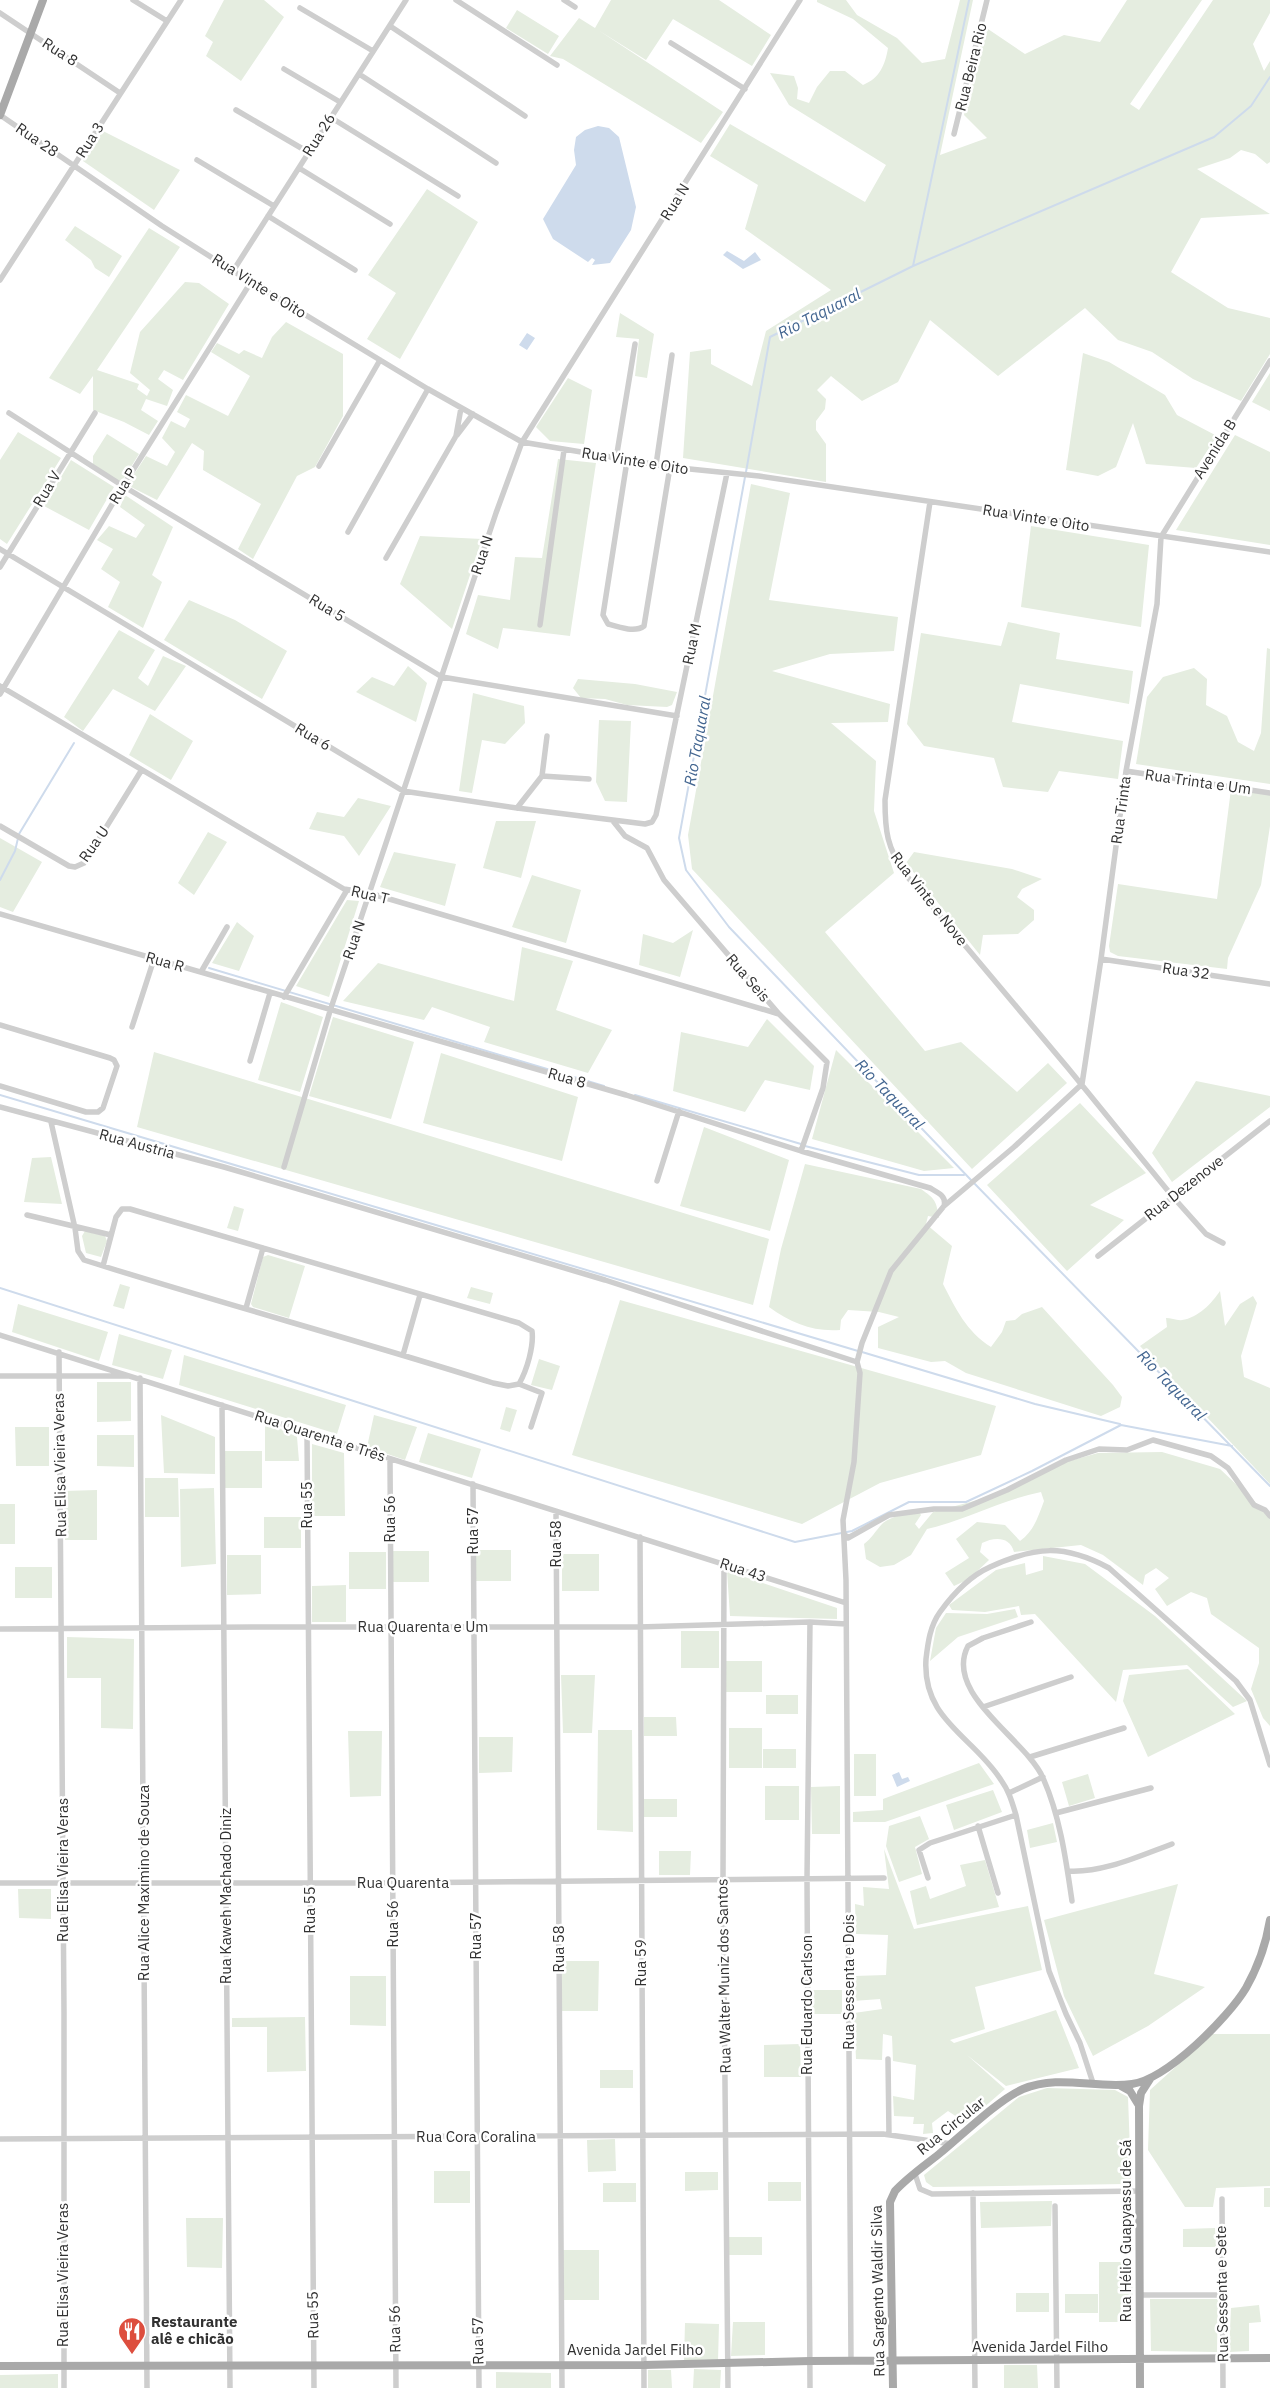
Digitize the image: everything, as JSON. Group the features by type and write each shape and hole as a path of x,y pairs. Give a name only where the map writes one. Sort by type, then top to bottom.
{"main road":[{"path":"0,115 43,0"},
{"path":"1152,2078 1183,2054 1238,1999 1258,1964 1270,1920"},
{"name":"Rua Circular","path":"916,2174 1021,2090 1049,2082 1118,2084 1138,2083 1152,2078"},
{"name":"Rua Hélio Guapyassu de Sá","path":"1140,2388 1139,2106 1142,2090 1152,2078"},
{"path":"1118,2084 1130,2091 1139,2106"},
{"name":"Rua Sargento Waldir Silva","path":"893,2388 890,2202 895,2191 916,2174"},
{"name":"Avenida Jardel Filho","path":"0,2366 230,2364 644,2365 810,2361 1140,2361 1270,2358"}],"street":[{"path":"133,0 167,21"},
{"name":"Rua 3","path":"0,280 181,0"},
{"name":"Rua 26","path":"233,271 405,0"},
{"path":"456,0 557,65"},
{"path":"564,0 574,7"},
{"name":"Rua N","path":"284,1167 331,1007 522,442 800,0"},
{"name":"Rua Beira Rio","path":"954,134 987,0"},
{"path":"300,8 373,51"},
{"name":"Rua 8","path":"0,13 120,92"},
{"path":"390,26 525,116"},
{"path":"671,43 745,89"},
{"path":"284,69 340,102"},
{"path":"359,74 496,163"},
{"path":"236,110 308,152"},
{"name":"Rua 28","path":"0,115 74,165"},
{"path":"330,117 458,196"},
{"path":"197,160 274,206"},
{"name":"Rua Vinte e Oito","path":"74,165 233,271 428,389 522,442 627,461 759,476 1270,552"},
{"path":"299,168 390,224"},
{"path":"268,216 355,270"},
{"name":"Rua P","path":"1,689 123,486 251,282"},
{"path":"616,459 635,344"},
{"path":"656,465 672,355"},
{"path":"318,466 380,360"},
{"name":"Avenida B","path":"1161,537 1270,361"},
{"path":"348,532 428,389"},
{"path":"456,436 462,408"},
{"name":"Rua 5","path":"9,413 123,486 442,677 677,716"},
{"name":"Rua V","path":"0,567 95,413"},
{"path":"386,558 456,436 473,414"},
{"path":"540,625 564,450"},
{"path":"627,461 603,615 608,624 622,628 637,630 644,626 670,467"},
{"name":"Rua M","path":"656,815 727,473"},
{"name":"Rua Vinte e Nove","path":"930,502 885,800 887,839 893,857 905,874 1082,1084 1173,1197 1206,1234 1223,1243"},
{"name":"Rua Trinta","path":"1082,1084 1102,959 1126,771 1157,604 1161,537"},
{"name":"Rua 6","path":"0,549 403,791 613,821 645,824 652,822 656,815"},
{"name":"Rua T","path":"1,689 347,890 370,893 779,1014"},
{"path":"517,808 542,776 547,736"},
{"name":"Rua U","path":"0,826 69,866 80,865 84,863 141,771"},
{"name":"Rua Trinta e Um","path":"1126,771 1270,793"},
{"path":"542,776 589,779"},
{"name":"Rua Seis","path":"613,821 625,836 647,848 664,880 779,1014 825,1059 828,1066 824,1088 802,1150"},
{"path":"286,994 347,890"},
{"name":"Rua R","path":"0,914 270,993 286,994 331,1007"},
{"path":"201,972 227,927"},
{"path":"132,1027 154,959"},
{"name":"Rua 32","path":"1102,959 1270,984"},
{"path":"250,1061 270,993"},
{"name":"Rua 8","path":"331,1007 930,1188 941,1194 944,1206"},
{"path":"0,1025 110,1058 114,1060 117,1066 103,1108 98,1112 86,1112 0,1086"},
{"name":"Rua Sessenta e Dois","path":"851,2361 844,1515 854,1462 860,1373 857,1362 862,1343 891,1271 944,1206 1082,1084"},
{"name":"Rua Austria","path":"0,1107 224,1167 605,1280 857,1362"},
{"path":"657,1181 679,1111"},
{"name":"Rua Dezenove","path":"1098,1256 1270,1120"},
{"path":"52,1122 80,1256 84,1260 494,1383 508,1386 519,1384 542,1393 531,1427"},
{"path":"103,1266 119,1212 122,1209 130,1208 527,1326 532,1331 533,1338 519,1384"},
{"path":"27,1215 111,1236"},
{"path":"246,1308 263,1248"},
{"path":"403,1355 420,1295"},
{"name":"Rua Quarenta e Três","path":"0,1335 59,1352 390,1460 640,1537"},
{"name":"Rua Elisa Vieira Veras","path":"59,1352 62,1630 64,2388"},
{"path":"0,1376 137,1377"},
{"name":"Rua Alice Maximino de Souza","path":"137,1377 142,1629 147,2388"},
{"name":"Rua Kaweh Machado Diniz","path":"222,1405 230,2388"},
{"name":"Rua 55","path":"306,1432 314,2388"},
{"path":"844,1531 848,1538 889,1515 904,1511 962,1509 1007,1490 1066,1460 1099,1449 1127,1450 1153,1440 1211,1456 1232,1473 1254,1505 1265,1510 1270,1516"},
{"name":"Rua 56","path":"390,1460 396,2388"},
{"name":"Rua 57","path":"473,1484 479,2388"},
{"name":"Rua 58","path":"556,1510 562,2388"},
{"name":"Rua 43","path":"640,1537 846,1603"},
{"name":"Rua 59","path":"640,1537 640,1881 644,2388"},
{"path":"1093,2083 1080,2042 1066,2014 1049,1971 1016,1815 1009,1793 1001,1779 957,1733 938,1709 928,1688 927,1648 933,1623 964,1584 987,1568 1012,1558 1046,1550 1077,1553 1109,1568 1226,1672 1250,1700 1270,1765"},
{"name":"Rua Walter Muniz dos Santos","path":"724,1564 723,1880 728,2388"},
{"name":"Rua Quarenta e Um","path":"0,1629 639,1627 810,1622 846,1624"},
{"name":"Rua Eduardo Carlson","path":"810,1622 807,1879 807,2135 810,2388"},
{"path":"1032,1622 983,1638 968,1646 962,1661 964,1673 972,1694 1030,1757 1043,1778 1056,1813 1072,1901"},
{"path":"983,1707 1071,1677"},
{"path":"1030,1757 1124,1728"},
{"path":"1009,1793 1043,1778"},
{"path":"1056,1813 1151,1788"},
{"path":"928,1878 919,1850 930,1843 1016,1815"},
{"path":"978,1826 998,1893"},
{"path":"1068,1872 1088,1871 1108,1866 1172,1844"},
{"name":"Rua Quarenta","path":"0,1883 226,1884 884,1878"},
{"path":"888,2059 889,2135"},
{"name":"Rua Cora Coralina","path":"0,2139 889,2135 952,2144"},
{"name":"Rua Circular","path":"916,2174 918,2187 926,2193 1140,2191"},
{"path":"973,2193 975,2388"},
{"name":"Rua Sessenta e Sete","path":"1222,2199 1224,2388"},
{"path":"1055,2206 1057,2388"},
{"path":"1140,2295 1222,2295"}],"shaded area":[{"path":"224,0 264,0 284,17 241,81 206,56 213,42 205,36"},
{"path":"611,0 719,0 771,35 752,66 673,19 646,60 598,30 723,112 701,143 563,59 550,56 579,18 595,28"},
{"path":"817,0 846,0 857,15 897,38 922,63 945,59 960,0 973,0 940,155 987,138 964,115 985,27 1025,54 1064,35 1100,42 1127,0 1202,0 1130,104 1139,110 1213,0 1270,0 1270,13 1253,44 1264,71 1270,61 1270,162 1267,164 1255,154 1241,150 1230,158 1197,169 1270,214 1201,218 1171,272 1228,308 1270,318 1270,354 1241,401 1193,379 1152,352 1118,340 1085,308 998,376 930,320 898,382 862,401 831,376 817,390 826,399 825,409 816,421 816,430 826,444 826,482 683,458 690,352 711,349 711,364 752,386 766,331 831,290 745,229 758,185 710,156 730,124 865,202 886,165 789,105 770,73 794,76 798,88 797,99 809,103 817,87 830,71 845,71 863,85 878,75 888,48 853,19 817,2"},
{"path":"517,10 559,36 548,54 506,28"},
{"path":"103,131 180,170 154,210 83,161"},
{"path":"427,189 478,222 400,359 367,339 396,293 368,275"},
{"path":"75,226 122,256 109,277 95,268 91,260 65,240"},
{"path":"149,228 180,247 97,370 139,384 137,389 147,396 150,390 130,373 140,332 185,282 199,283 229,304 183,380 164,370 158,379 173,390 167,406 146,399 141,410 158,421 149,435 124,422 93,410 93,376 80,394 49,378"},
{"path":"620,313 654,334 647,378 635,376 639,339 616,337"},
{"path":"286,322 343,354 343,416 315,467 297,476 253,559 238,549 261,504 203,470 204,451 192,443 157,500 127,485 146,456 167,466 175,452 162,438 171,421 185,428 190,419 177,412 186,395 228,416 250,376 211,352 217,343 239,354 244,350 262,358 272,337"},
{"path":"1083,353 1109,362 1165,395 1177,415 1217,436 1196,468 1146,464 1133,423 1116,467 1098,476 1066,470"},
{"path":"1270,373 1270,411 1252,402"},
{"path":"568,378 592,390 584,444 550,441 536,427"},
{"path":"18,432 61,458 7,544 0,539 0,460"},
{"path":"107,434 139,454 121,483 93,464 93,456"},
{"path":"1235,435 1270,452 1270,545 1176,530"},
{"path":"558,459 596,463 570,636 503,628 498,649 466,634 478,595 510,600 515,557 542,558"},
{"path":"71,460 114,487 89,530 44,506"},
{"path":"751,484 790,493 769,600 898,617 894,651 830,654 772,671 890,704 888,722 831,723 876,761 874,811 894,873 825,932 925,1051 961,1042 1017,1092 1048,1063 1067,1083 972,1169 692,869 688,835"},
{"path":"125,495 173,527 152,575 162,582 143,628 108,607 120,582 101,569 113,549 97,540 109,526 136,538 145,525 120,507"},
{"path":"1031,526 1149,545 1141,627 1021,607"},
{"path":"420,536 482,539 452,629 400,584"},
{"path":"189,600 235,620 287,651 262,699 164,640"},
{"path":"1008,622 1060,633 1056,659 1133,671 1129,704 1020,684 1012,722 1123,741 1118,779 1059,771 1048,792 1003,787 994,758 924,746 907,724 921,633 1001,646"},
{"path":"119,630 155,650 138,678 148,686 163,656 186,666 155,711 113,689 83,731 64,717"},
{"path":"1267,648 1270,649 1270,784 1136,764 1147,697 1163,677 1194,668 1207,679 1206,705 1227,716 1238,742 1254,751 1261,733"},
{"path":"408,666 427,683 416,722 356,692 372,677 394,686"},
{"path":"578,679 635,684 677,692 672,705 667,707 627,705 605,699 581,698 573,688"},
{"path":"473,693 524,706 525,723 505,744 482,740 472,793 459,791"},
{"path":"150,714 193,741 171,780 129,755"},
{"path":"599,720 631,721 627,802 605,801 596,782"},
{"path":"1231,789 1270,795 1270,826 1261,885 1228,958 1227,969 1118,956 1110,952 1109,946 1118,884 1217,899"},
{"path":"358,798 391,806 359,856 344,836 309,829 317,812 344,817"},
{"path":"496,821 536,821 521,878 483,868"},
{"path":"208,832 227,842 194,895 178,883"},
{"path":"0,838 42,862 13,912 0,907"},
{"path":"394,852 456,864 445,906 380,887"},
{"path":"914,852 1012,869 1042,879 1022,889 1017,897 1034,910 1034,920 1018,934 983,935 980,955 906,863"},
{"path":"532,875 581,890 566,943 512,927"},
{"path":"347,900 359,901 329,997 296,986"},
{"path":"237,922 254,936 239,971 212,963"},
{"path":"693,930 680,977 639,965 643,934 673,943"},
{"path":"522,947 573,961 556,1010 612,1030 588,1073 484,1042 490,1027 432,1007 424,1020 343,1001 378,963 514,1001"},
{"path":"281,1002 323,1017 300,1092 258,1080"},
{"path":"333,1017 414,1042 391,1119 309,1096"},
{"path":"767,1019 814,1066 810,1090 765,1080 745,1112 673,1091 681,1032 748,1047"},
{"path":"836,1050 954,1168 924,1171 812,1139"},
{"path":"154,1052 769,1239 753,1305 137,1127"},
{"path":"441,1053 578,1097 562,1161 423,1123"},
{"path":"1196,1081 1270,1096 1270,1107 1172,1182 1152,1153"},
{"path":"1080,1103 1146,1173 1090,1205 1124,1220 1067,1271 987,1185"},
{"path":"704,1127 789,1160 770,1231 680,1206"},
{"path":"51,1157 62,1204 24,1202 32,1158"},
{"path":"805,1164 921,1189 926,1192 934,1200 939,1218 928,1216 926,1224 952,1246 943,1284 968,1327 991,1347 1002,1332 1006,1321 1015,1320 1022,1314 1042,1307 1113,1385 1122,1397 1120,1407 1101,1416 966,1373 945,1361 931,1362 878,1348 878,1327 899,1317 879,1312 848,1310 841,1320 840,1330 821,1330 794,1322 769,1307 781,1249"},
{"path":"234,1206 244,1209 238,1231 227,1228"},
{"path":"85,1231 105,1236 107,1241 101,1257 86,1253 82,1236"},
{"path":"268,1255 305,1266 289,1318 253,1307 251,1304 263,1257"},
{"path":"120,1284 130,1287 124,1309 113,1306"},
{"path":"471,1287 493,1293 490,1304 467,1298"},
{"path":"1220,1291 1225,1326 1240,1304 1253,1296 1257,1303 1241,1356 1244,1377 1270,1388 1270,1484 1140,1346 1167,1327 1166,1318 1180,1320 1194,1316 1209,1305"},
{"path":"620,1300 996,1406 981,1455 880,1483 802,1524 572,1455"},
{"path":"18,1304 108,1332 99,1361 12,1332"},
{"path":"119,1334 172,1350 163,1379 112,1365"},
{"path":"184,1355 346,1405 337,1434 179,1385"},
{"path":"539,1359 560,1366 552,1390 531,1385"},
{"path":"97,1382 131,1382 131,1421 97,1422"},
{"path":"506,1407 517,1410 510,1432 500,1429"},
{"path":"161,1415 215,1437 215,1474 164,1473"},
{"path":"374,1415 417,1427 405,1460 367,1447"},
{"path":"265,1421 297,1437 299,1461 265,1461"},
{"path":"15,1427 49,1427 49,1466 16,1466"},
{"path":"428,1433 481,1449 472,1478 419,1462"},
{"path":"97,1435 134,1435 134,1467 97,1466"},
{"path":"312,1444 344,1453 345,1516 312,1516"},
{"path":"224,1451 262,1451 262,1488 224,1488"},
{"path":"1162,1452 1220,1469 1270,1516 1270,1726 1263,1718 1251,1689 1259,1663 1259,1648 1211,1614 1207,1598 1191,1592 1167,1606 1155,1589 1169,1578 1156,1568 1145,1575 1143,1585 1103,1555 1081,1545 1014,1552 1009,1543 996,1539 982,1543 980,1552 989,1560 969,1579 954,1586 945,1573 969,1558 956,1539 977,1522 1005,1525 1020,1541 1029,1533 1037,1518 1044,1501 1041,1492 927,1529 911,1555 894,1565 880,1567 866,1559 864,1544 883,1523 895,1517 919,1512 921,1515 915,1524 919,1529 933,1512 1000,1494 1051,1466 1098,1453"},
{"path":"145,1478 178,1478 179,1517 145,1517"},
{"path":"214,1488 216,1564 181,1567 180,1489"},
{"path":"97,1490 97,1540 65,1540 64,1491"},
{"path":"0,1504 15,1504 15,1544 0,1544"},
{"path":"264,1517 301,1517 301,1548 264,1548"},
{"path":"475,1550 511,1550 511,1581 475,1581"},
{"path":"393,1551 429,1551 429,1582 393,1582"},
{"path":"349,1552 386,1552 386,1589 349,1589"},
{"path":"562,1554 599,1554 599,1591 562,1591"},
{"path":"227,1555 261,1555 261,1594 227,1595"},
{"path":"1043,1556 1085,1564 1155,1616 1247,1701 1233,1707 1187,1665 1123,1670 1116,1702 1035,1614 1021,1615 1019,1606 985,1612 952,1610 949,1605 996,1570 1025,1563 1026,1575 1043,1570"},
{"path":"15,1567 52,1567 52,1598 15,1598"},
{"path":"727,1571 837,1608 837,1619 730,1616"},
{"path":"346,1585 346,1622 312,1622 312,1586"},
{"path":"1015,1609 1018,1617 958,1637 930,1661 936,1628 946,1613 987,1614"},
{"path":"681,1631 719,1631 719,1668 681,1668"},
{"path":"67,1637 134,1639 133,1729 101,1728 101,1678 67,1678"},
{"path":"725,1661 762,1661 762,1692 725,1692"},
{"path":"1188,1669 1235,1714 1148,1757 1123,1701 1129,1675"},
{"path":"561,1675 595,1675 592,1733 563,1733"},
{"path":"766,1695 798,1695 798,1714 766,1714"},
{"path":"644,1717 676,1717 677,1736 644,1736"},
{"path":"729,1728 762,1728 762,1768 729,1768"},
{"path":"598,1730 632,1730 633,1832 597,1830"},
{"path":"348,1731 382,1731 381,1796 350,1797"},
{"path":"479,1737 513,1737 512,1772 479,1773"},
{"path":"763,1749 796,1749 796,1768 763,1768"},
{"path":"854,1754 876,1754 876,1796 854,1796"},
{"path":"979,1763 994,1784 885,1822 853,1822 853,1812 883,1810 883,1799"},
{"path":"1088,1774 1095,1798 1069,1806 1062,1782"},
{"path":"765,1786 799,1786 799,1820 765,1820"},
{"path":"840,1786 840,1834 812,1834 811,1787"},
{"path":"993,1790 1002,1812 954,1830 946,1805"},
{"path":"644,1799 677,1799 677,1817 644,1817"},
{"path":"920,1816 929,1839 915,1847 922,1874 899,1882 886,1846 889,1826"},
{"path":"1053,1823 1057,1842 1030,1848 1027,1830"},
{"path":"884,1849 914,1929 1028,1906 1042,1970 975,1987 985,2029 950,2040 954,2043 1056,2010 1079,2068 1006,2086 967,2055 1005,2089 966,2123 948,2111 932,2123 933,2133 923,2134 924,2124 913,2124 914,2117 894,2116 893,2096 914,2100 916,2065 893,2061 892,2036 883,2034 882,2060 856,2059 854,2013 882,2009 880,1999 853,2001 854,1976 886,1975 888,1935 856,1934 855,1904 864,1906 863,1887 889,1889"},
{"path":"659,1851 691,1851 690,1875 659,1875"},
{"path":"985,1860 999,1907 917,1925 910,1891 926,1886 930,1899 966,1886 960,1865"},
{"path":"1178,1884 1154,1974 1205,1987 1148,2026 1093,2056 1064,1996 1044,1920"},
{"path":"18,1889 51,1889 51,1919 19,1918"},
{"path":"562,1961 599,1961 598,2011 562,2011"},
{"path":"350,1976 386,1976 386,2026 350,2025"},
{"path":"810,1990 842,1990 842,2014 810,2014"},
{"path":"305,2017 306,2071 267,2072 267,2027 232,2027 232,2018"},
{"path":"1212,2034 1270,2034 1270,2186 1216,2188 1213,2207 1185,2207 1148,2150 1150,2090"},
{"path":"800,2044 801,2077 764,2077 764,2045"},
{"path":"600,2070 633,2070 633,2088 600,2088"},
{"path":"1047,2088 1115,2090 1128,2097 1131,2178 1125,2184 933,2187 926,2182 924,2175 1019,2097"},
{"path":"615,2139 616,2171 588,2172 587,2140"},
{"path":"434,2171 470,2171 470,2203 434,2203"},
{"path":"685,2172 718,2172 718,2190 685,2191"},
{"path":"768,2182 801,2182 801,2201 768,2201"},
{"path":"603,2183 636,2183 636,2202 603,2202"},
{"path":"1264,2188 1270,2188 1270,2207 1264,2207"},
{"path":"1052,2201 1051,2226 981,2228 980,2202"},
{"path":"186,2218 223,2218 222,2268 187,2267"},
{"path":"1215,2228 1216,2247 1183,2247 1183,2229"},
{"path":"729,2237 762,2237 762,2255 729,2255"},
{"path":"562,2250 599,2250 599,2300 563,2300"},
{"path":"1099,2262 1132,2262 1133,2322 1099,2322"},
{"path":"1016,2293 1049,2293 1049,2312 1016,2312"},
{"path":"1065,2294 1098,2294 1098,2313 1065,2313"},
{"path":"1150,2299 1218,2299 1217,2352 1151,2351"},
{"path":"1259,2305 1261,2322 1249,2323 1249,2351 1229,2352 1231,2308"},
{"path":"733,2322 765,2322 765,2355 731,2356"},
{"path":"685,2323 719,2324 718,2361 684,2360"},
{"path":"1004,2365 1037,2365 1038,2388 1004,2388"},
{"path":"694,2369 721,2370 720,2388 693,2388"},
{"path":"648,2370 671,2370 672,2388 648,2388"},
{"path":"496,2372 551,2373 551,2388 496,2388"},
{"path":"58,2374 58,2388 0,2388 0,2375"}],"water":[{"path":"598,126 609,128 619,137 636,207 631,230 610,263 592,265 595,260 592,258 588,262 553,239 543,219 576,165 574,150 576,137 585,130"},
{"path":"727,251 744,261 755,252 761,260 743,269 723,255"},
{"path":"527,333 535,338 527,350 519,345"},
{"path":"899,1772 902,1779 908,1777 910,1781 897,1787 892,1775"}],"waterway":[{"path":"913,266 969,0"},
{"name":"Rio Taquaral","path":"746,472 770,337 913,266 1214,137 1251,106 1270,77"},
{"name":"Rio Taquaral","path":"745,477 679,838 686,870 729,927 971,1180 1270,1486"},
{"path":"0,880 15,851 19,834 74,743"},
{"path":"209,968 604,1086"},
{"path":"0,1095 858,1351"},
{"path":"635,1095 801,1144"},
{"path":"805,1146 919,1175 964,1175"},
{"path":"0,1288 795,1542 852,1531 909,1502 966,1502 1032,1471 1121,1425 1232,1446"},
{"path":"862,1352 1035,1404 1120,1424"}],"place":[{"name":"Restaurante alê e chicão","path":"132,2355"}]}
